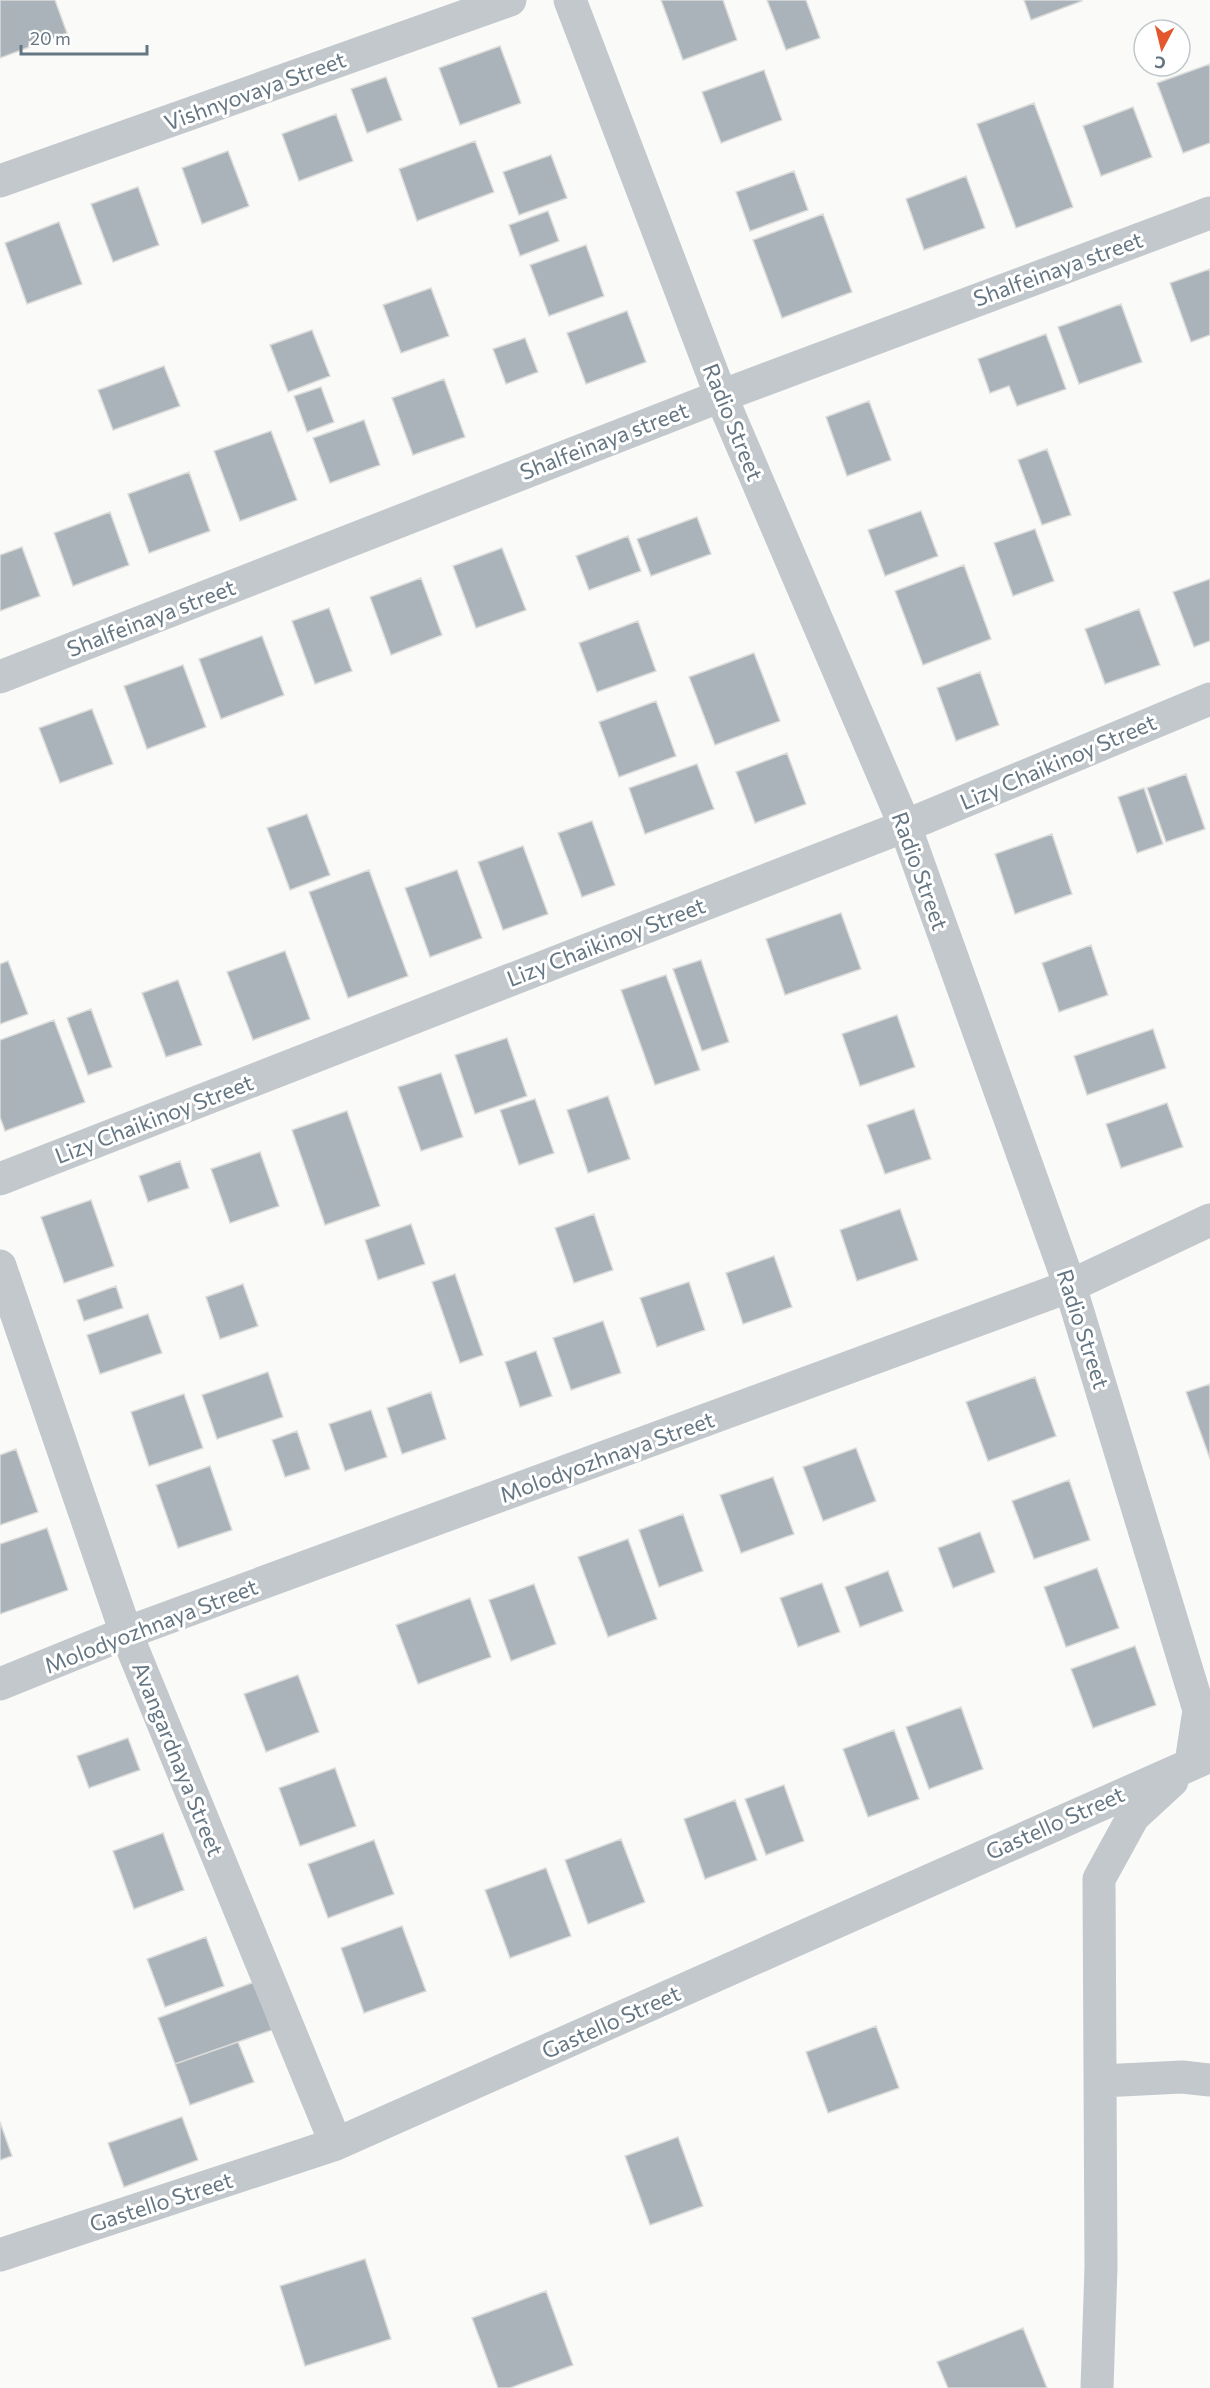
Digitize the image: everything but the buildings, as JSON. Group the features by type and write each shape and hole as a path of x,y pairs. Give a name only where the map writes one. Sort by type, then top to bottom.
{"street":[{"name":"Vishnyovaya Street","path":"0,181 510,0"},
{"name":"Radio Street","path":"570,0 721,396 905,826 1070,1286 1199,1710 1200,1759"},
{"name":"Shalfeinaya street","path":"0,677 721,396 1210,213"},
{"name":"Lizy Chaikinoy Street","path":"0,1179 905,826 1210,699"},
{"name":"Molodyozhnaya Street","path":"0,1684 126,1633 1070,1286 1210,1220"},
{"name":"Avangardnaya Street","path":"0,1266 126,1633 336,2144"},
{"path":"1097,2388 1101,2266 1099,1879 1132,1817 1200,1759"},
{"name":"Gastello Street","path":"0,2255 336,2144 1200,1759"},
{"path":"1101,2081 1182,2077 1210,2080"}]}
